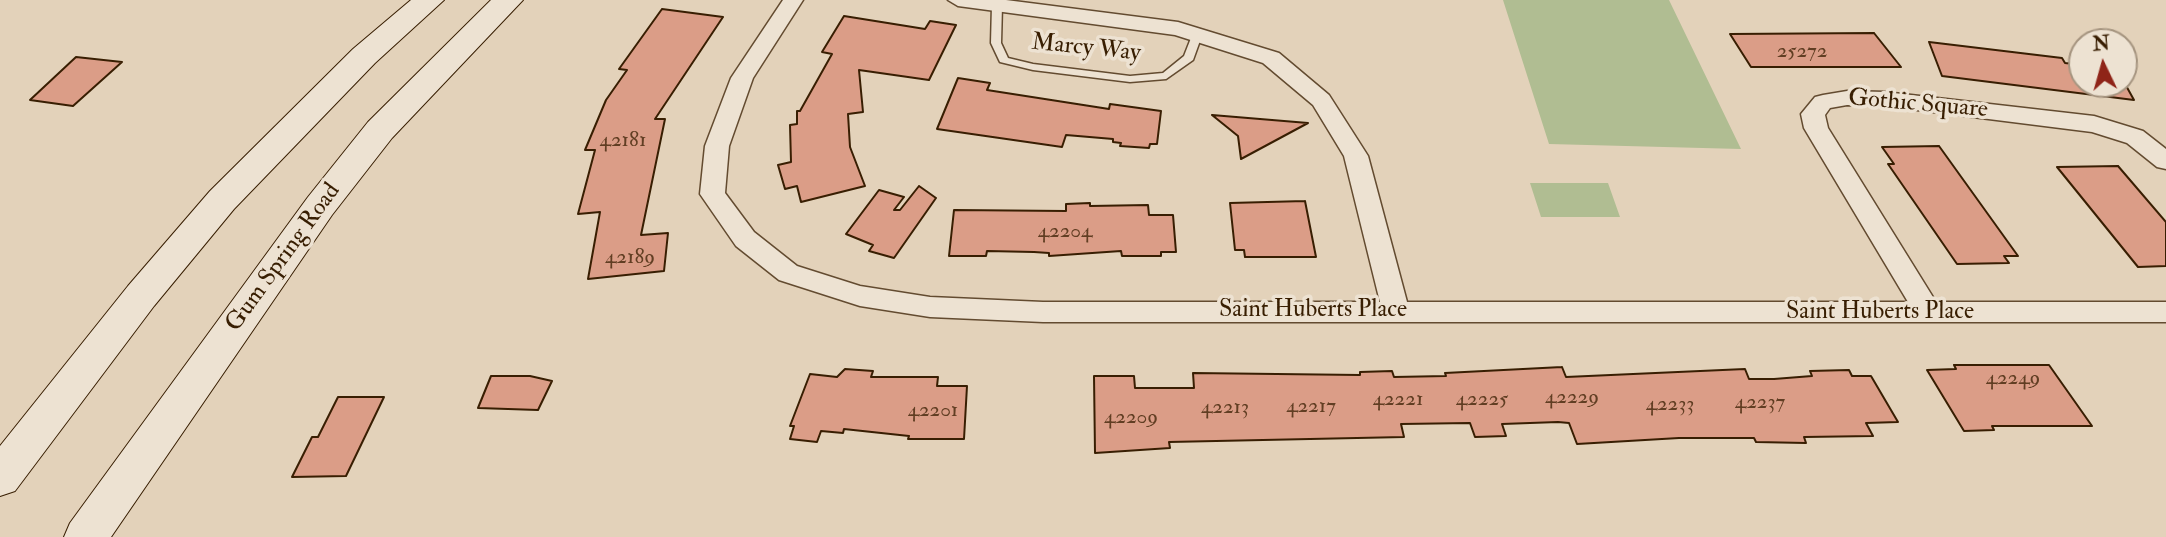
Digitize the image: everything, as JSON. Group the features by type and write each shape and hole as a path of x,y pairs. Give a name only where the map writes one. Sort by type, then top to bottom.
{"main road":[{"path":"0,478 141,296 222,200 355,65 429,0"},
{"name":"Gum Spring Road","path":"86,537 320,205 380,130 508,0"}],"street":[{"name":"Saint Huberts Place","path":"793,0 742,78 717,146 712,194 745,239 788,273 860,296 930,307 1043,312 2166,312"},
{"path":"958,0 1178,29 1271,58 1321,100 1356,156 1396,310"},
{"name":"Gothic Square","path":"1929,313 1816,128 1813,114 1823,102 1847,98 1885,99 2094,124 2135,137 2166,161"}],"lane":[{"name":"Marcy Way","path":"997,5 996,43 1004,60 1032,67 1130,79 1166,76 1189,58 1197,35"}],"green space":[{"path":"1503,0 1669,0 1741,149 1549,144"},
{"path":"1530,183 1608,183 1620,217 1541,217"}],"building":[{"path":"662,9 723,17 655,119 665,119 641,235 668,233 664,271 588,279 600,212 578,214 595,150 585,150 606,100 627,70 619,69"},
{"path":"844,16 925,29 930,21 956,25 929,80 859,70 863,112 848,114 850,147 865,186 801,202 797,186 785,189 778,165 791,162 790,125 797,124 797,111 800,111 832,54 822,52"},
{"path":"1874,33 1901,67 1751,67 1730,34"},
{"path":"1929,42 2062,58 2068,63 2068,92 1942,76"},
{"path":"76,57 122,62 73,106 30,100"},
{"path":"958,78 990,83 987,90 1109,109 1110,104 1161,111 1157,144 1150,144 1149,148 1120,146 1121,143 1113,142 1113,139 1066,135 1062,147 937,129"},
{"path":"1212,115 1308,123 1241,159 1238,136"},
{"path":"1939,146 2018,256 2004,256 2009,263 1957,264 1888,164 1894,164 1882,147"},
{"path":"2118,166 2166,222 2166,266 2138,267 2057,167"},
{"path":"919,186 936,198 894,258 869,251 873,245 846,234 879,190 904,197 894,210 900,210"},
{"path":"1305,201 1316,257 1245,257 1244,250 1235,250 1230,203"},
{"path":"1090,203 1090,206 1148,205 1149,215 1173,215 1176,252 1161,252 1161,256 1122,256 1121,251 1049,256 1049,253 987,251 986,256 949,256 954,210 1066,211 1066,204"},
{"path":"1954,365 2049,365 2092,426 1992,426 1994,430 1964,431 1927,370 1956,369"},
{"path":"1562,367 1566,377 1745,369 1749,379 1812,376 1810,371 1849,370 1852,376 1871,376 1898,422 1866,423 1873,436 1804,437 1806,443 1756,442 1754,438 1679,438 1577,444 1569,423 1502,424 1506,436 1475,437 1470,423 1401,424 1404,437 1169,442 1170,448 1095,453 1094,376 1134,376 1135,388 1194,388 1193,373 1360,375 1360,372 1392,371 1394,377"},
{"path":"845,369 873,371 871,377 938,377 937,386 967,386 964,439 908,439 909,436 844,429 843,433 821,431 817,442 790,439 794,426 790,426 810,374 837,377"},
{"path":"491,376 530,376 552,381 538,410 478,408"},
{"path":"338,397 384,397 346,476 292,477 312,437 318,437"}]}
